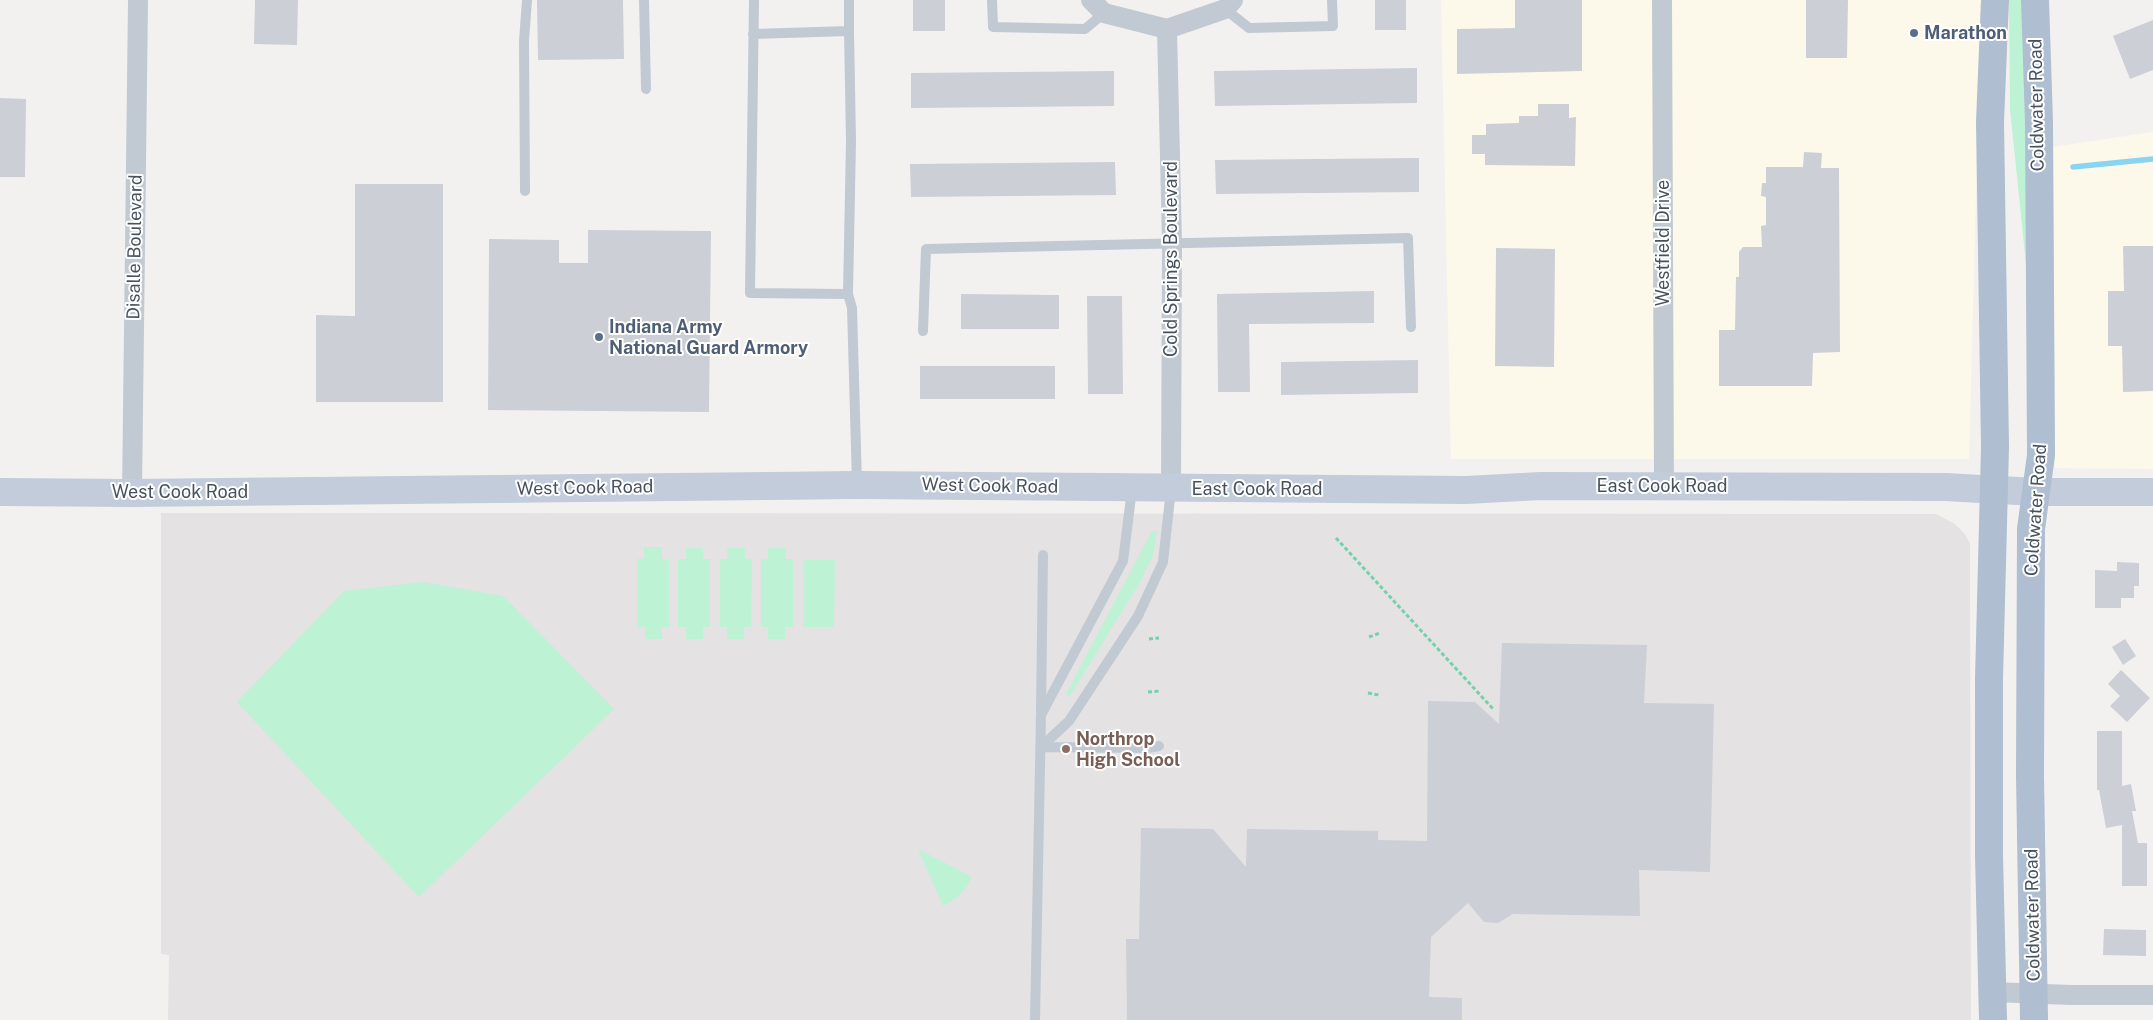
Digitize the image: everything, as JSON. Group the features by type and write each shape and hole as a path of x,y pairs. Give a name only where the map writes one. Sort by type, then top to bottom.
{"main road":[{"path":"1994,0 1990,122 1994,490 1989,679 1989,855 1994,1020"},
{"name":"Coldwater Road","path":"2034,1020 2030,775 2031,529 2041,455 2039,122 2035,0"},
{"name":"West Cook Road","path":"0,492 132,493 857,485 1170,489"},
{"name":"East Cook Road","path":"1170,489 1466,490 1540,486 1946,487 2036,492 2153,492"}],"street":[{"name":"Disalle Boulevard","path":"132,493 138,0"},
{"name":"Westfield Drive","path":"1662,0 1664,487"},
{"path":"1098,7 1167,29 1230,4"},
{"name":"Cold Springs Boulevard","path":"1167,29 1172,243 1170,489"},
{"path":"1992,992 2153,995"}],"lane":[{"path":"525,191 524,41 526,0"},
{"path":"644,0 646,89"},
{"path":"754,0 750,293 848,294"},
{"path":"849,0 851,141 848,294 852,308 857,485"},
{"path":"992,0 993,27 1085,29 1098,7"},
{"path":"1230,4 1249,28 1333,26 1332,0"},
{"path":"754,34 849,31"},
{"path":"923,331 926,249 1408,238 1411,327"},
{"path":"1041,715 1123,561 1132,488"},
{"path":"1041,747 1069,721 1138,616 1163,562 1170,489"},
{"path":"1035,1020 1041,747 1042,555"},
{"path":"1041,747 1148,748 1159,746"}],"path":[{"path":"1336,538 1494,710"},
{"path":"1369,637 1380,633"},
{"path":"1149,639 1159,638"},
{"path":"1148,692 1160,691"},
{"path":"1368,693 1379,695"}],"shaded area":[{"path":"1441,0 1981,0 1969,459 1451,459"},
{"path":"2153,132 2153,469 2055,468 2053,147"},
{"name":"Northrop High School","path":"161,513 1936,514 1955,524 1970,543 1971,1020 168,1020 169,955 161,954"}],"green space":[{"path":"2009,0 2023,0 2024,8 2027,274 2010,109"},
{"path":"1152,531 1157,531 1153,555 1141,580 1070,696 1066,694"},
{"path":"644,547 662,547 662,559 669,560 669,627 662,627 662,639 645,639 645,627 637,627 637,559 644,559"},
{"path":"686,548 703,548 703,559 710,559 710,627 703,627 703,639 686,639 686,627 678,627 678,559 686,559"},
{"path":"727,548 745,548 745,559 752,560 751,627 744,627 744,639 727,639 727,627 720,627 720,559 727,559"},
{"path":"768,548 786,548 786,559 793,559 793,627 785,627 785,639 768,639 768,627 761,627 761,560 768,559"},
{"path":"803,560 835,560 834,627 803,627"},
{"path":"423,582 503,596 614,709 419,897 237,702 344,591"},
{"path":"918,849 972,877 960,894 943,906"}],"building":[{"path":"255,0 298,0 297,45 254,44"},
{"path":"537,0 623,0 624,59 538,60"},
{"path":"913,0 945,0 945,31 913,31"},
{"path":"1375,0 1406,0 1406,30 1375,30"},
{"path":"1515,0 1582,0 1582,71 1457,74 1457,29 1515,28"},
{"path":"1806,0 1848,0 1847,58 1806,58"},
{"path":"2153,20 2153,70 2130,79 2113,36"},
{"path":"1417,68 1417,103 1215,106 1214,71"},
{"path":"1114,71 1114,106 911,108 911,73"},
{"path":"0,98 26,99 25,177 0,177"},
{"path":"1538,104 1569,104 1569,118 1576,117 1575,166 1485,165 1485,154 1472,154 1472,135 1486,135 1486,124 1519,123 1519,116 1538,116"},
{"path":"1804,152 1822,153 1821,168 1839,168 1840,352 1813,353 1812,386 1719,386 1719,330 1735,330 1736,277 1739,277 1739,252 1743,247 1762,247 1761,226 1766,225 1766,197 1761,196 1762,183 1766,183 1766,167 1803,167"},
{"path":"1419,158 1419,192 1216,194 1215,160"},
{"path":"1115,162 1116,195 911,197 910,164"},
{"path":"355,184 443,184 443,402 316,402 316,315 355,316"},
{"name":"Indiana Army National Guard Armory","path":"588,230 711,231 709,412 488,410 489,239 559,240 559,263 588,263"},
{"path":"2123,246 2153,246 2153,391 2123,392 2122,346 2108,346 2108,291 2124,291"},
{"path":"1496,248 1555,249 1554,367 1495,366"},
{"path":"1374,291 1374,323 1249,324 1250,392 1218,392 1217,294"},
{"path":"961,294 1059,295 1059,329 961,329"},
{"path":"1087,296 1122,296 1123,394 1088,394"},
{"path":"1418,360 1418,393 1281,395 1281,362"},
{"path":"920,366 1055,366 1055,399 920,399"},
{"path":"2117,562 2139,563 2139,586 2134,586 2134,598 2121,598 2121,608 2095,608 2095,570 2117,571"},
{"path":"2125,639 2136,656 2123,665 2112,647"},
{"path":"1502,643 1647,645 1644,703 1714,704 1710,872 1639,870 1640,916 1513,914 1498,923 1484,922 1468,903 1431,937 1429,997 1462,998 1462,1020 1127,1020 1126,939 1139,939 1141,828 1213,829 1246,867 1247,829 1378,831 1378,840 1427,841 1428,701 1475,702 1499,724"},
{"path":"2121,670 2150,698 2127,722 2110,706 2120,696 2108,684"},
{"path":"2097,731 2122,731 2122,786 2131,784 2136,811 2132,811 2138,843 2147,843 2147,886 2122,886 2122,825 2106,828 2099,790 2097,790"},
{"path":"2104,929 2146,930 2146,956 2103,955"}],"waterway":[{"path":"2073,167 2153,159"}],"place":[{"name":"Marathon","path":"1914,33"},
{"name":"Indiana Army National Guard Armory","path":"599,337"},
{"name":"Northrop High School","path":"1066,749"}]}
